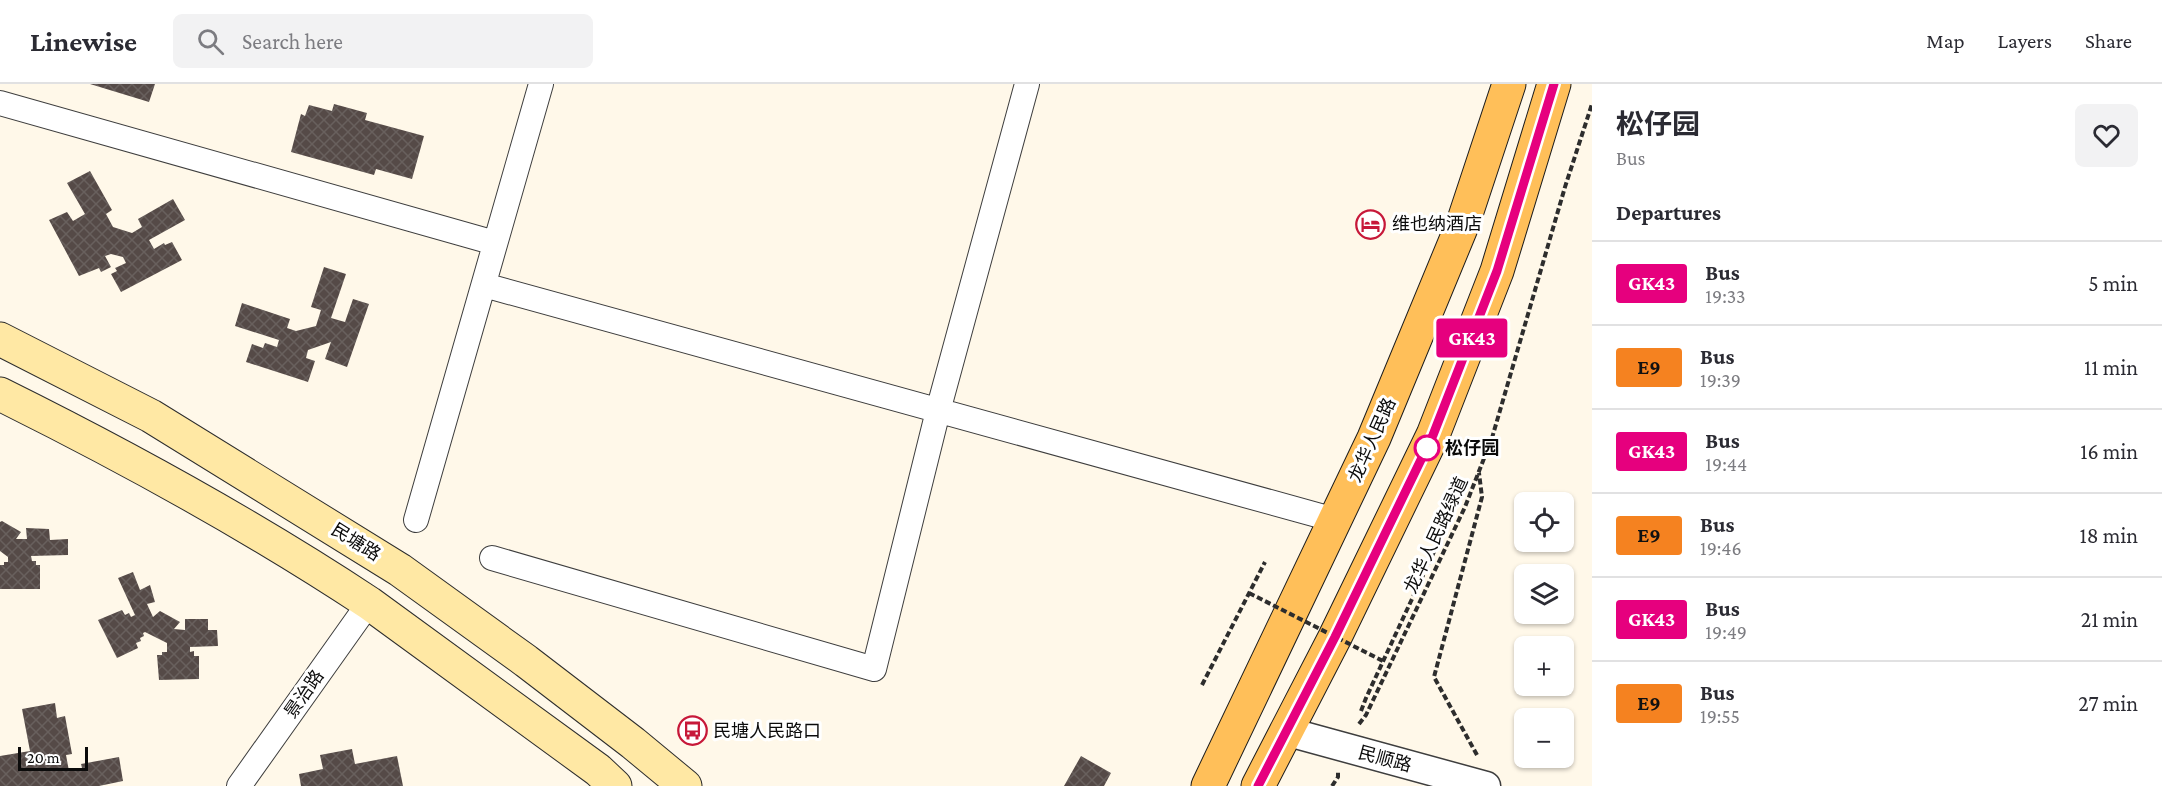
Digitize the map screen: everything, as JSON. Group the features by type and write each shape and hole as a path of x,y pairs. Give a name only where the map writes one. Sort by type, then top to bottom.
{"main road":[{"name":"龙华人民路","path":"1208,786 1374,438 1463,223 1509,84"},
{"path":"1258,786 1335,637 1433,435 1497,271 1554,84"},
{"name":"民塘路","path":"0,339 151,416 400,570 553,682 686,786"},
{"path":"0,394 190,493 369,603 588,763 615,786"}],"street":[{"path":"416,520 541,84"},
{"path":"492,558 874,669 938,411 1027,84"},
{"path":"0,103 495,243"},
{"path":"484,285 1335,520"},
{"name":"景治路","path":"239,786 369,603"},
{"name":"民顺路","path":"1286,731 1486,786"}],"path":[{"name":"龙华人民路绿道","path":"1356,728 1366,715 1479,473 1492,438 1565,187 1592,104"},
{"path":"1477,755 1434,677 1482,497 1479,473"},
{"path":"1361,711 1438,543"},
{"path":"1202,685 1265,562"},
{"path":"1249,593 1383,662"}],"building":[{"path":"90,84 155,84 149,102"},
{"path":"334,104 367,113 365,120 424,136 412,179 376,169 374,175 291,152 301,114 305,116 309,105 332,111"},
{"path":"90,171 112,210 106,214 113,227 132,233 142,227 138,219 173,199 185,220 149,240 154,249 164,243 165,245 172,242 182,260 121,292 111,274 117,271 115,268 126,263 123,257 111,254 105,256 111,267 101,272 99,268 79,276 49,220 67,212 73,221 85,214 67,183"},
{"path":"324,267 346,274 331,318 345,322 353,299 369,304 347,367 325,359 331,342 308,350 306,358 315,361 308,382 246,362 252,344 263,348 265,343 277,347 279,340 235,326 242,303 290,319 287,328 296,331 316,326 321,310 311,307"},
{"path":"0,522 21,532 16,539 27,539 26,528 49,529 50,540 68,539 68,555 31,556 32,561 36,561 36,565 40,565 40,589 0,589 0,565 8,562 8,557 0,551"},
{"path":"133,572 140,590 150,585 155,602 147,604 153,617 160,611 180,622 174,629 185,630 185,619 208,619 208,630 217,630 218,646 190,647 190,652 194,651 194,656 199,656 199,679 159,680 157,655 167,652 167,643 145,632 140,638 141,641 136,643 138,648 117,658 98,620 122,610 125,615 129,613 131,617 135,615 118,578"},
{"path":"55,703 57,718 65,716 72,754 66,755 69,771 82,768 81,764 119,757 123,781 99,786 0,786 0,756 30,751 22,709"},
{"path":"352,749 355,764 397,756 403,786 301,786 299,774 323,769 320,755"},
{"path":"1081,756 1111,773 1104,786 1064,786"}],"bus line":[{"name":"GK43","path":"1258,786 1335,637 1433,435 1497,271 1554,84"}],"place":[{"name":"维也纳酒店","path":"1371,224"},
{"name":"松仔园","path":"1427,448"},
{"name":"民塘人民路口","path":"692,731"}]}
